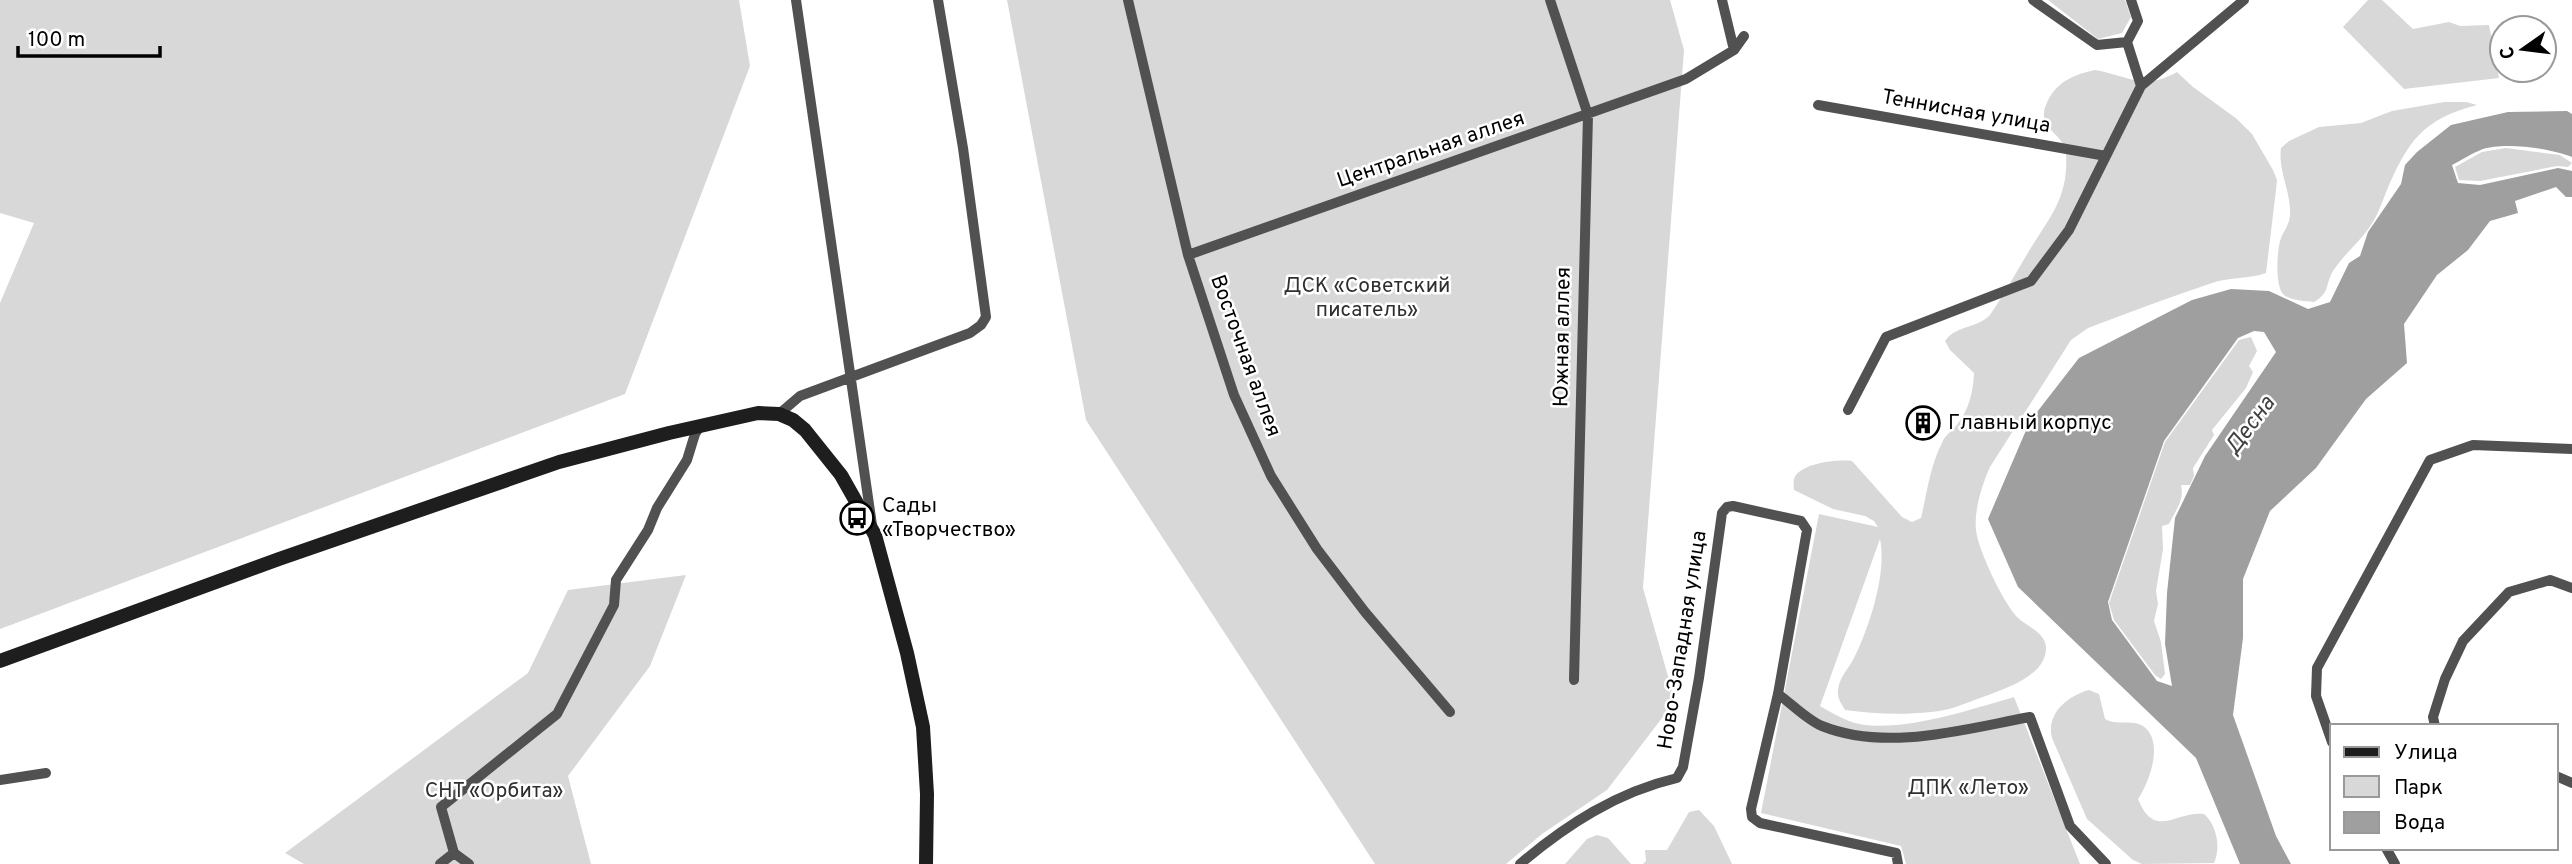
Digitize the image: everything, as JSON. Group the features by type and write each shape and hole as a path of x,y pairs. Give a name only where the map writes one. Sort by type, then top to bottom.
{"street":[{"path":"796,0 872,528 904,641 923,727 927,794 926,864"},
{"path":"779,414 800,396 970,333 981,326 986,317 963,148 938,0"},
{"name":"Восточная аллея","path":"1128,0 1188,255 1234,395 1271,475 1317,549 1450,712"},
{"name":"Южная аллея","path":"1550,0 1588,115 1574,680"},
{"path":"1721,0 1734,50"},
{"path":"2033,0 2097,45 2127,42"},
{"path":"2131,0 2138,21 2127,42 2141,86"},
{"path":"1848,410 1886,337 2031,281 2069,230 2141,86 2244,0"},
{"path":"1734,50 1744,36"},
{"name":"Центральная аллея","path":"1188,255 1686,79 1734,50"},
{"name":"Теннисная улица","path":"1818,105 2106,156"},
{"path":"0,661 279,559 547,467 701,425 758,413 779,414 793,420 841,475 872,528"},
{"path":"469,864 454,853 441,807 557,714 614,605 616,580 687,460 695,434 701,425"},
{"path":"2330,736 2316,696 2317,668 2430,460 2473,445 2572,449"},
{"name":"Ново-Западная улица","path":"1520,864 1586,815 1634,790 1676,778 1682,767 1699,678 1722,513 1727,507 1801,520 1807,530 1779,694"},
{"path":"2435,724 2433,717 2445,679 2463,641 2509,592 2550,580 2572,588"},
{"path":"1898,864 1896,853 1760,823 1752,817 1751,809 1779,694 1819,725 1845,734 1897,738 2030,717 2070,827 2106,864"},
{"path":"0,780 46,774"},
{"path":"440,864 454,853"}],"green space":[{"path":"0,0 739,0 750,66 625,394 0,629 0,303 34,223 0,213"},
{"name":"ДСК «Советский писатель»","path":"1007,0 1670,0 1684,50 1643,588 1675,701 1607,790 1542,834 1506,864 1375,864 1086,420"},
{"path":"2048,0 2125,0 2131,17 2122,33 2098,39"},
{"path":"2368,0 2382,0 2413,29 2449,22 2460,26 2488,25 2488,79 2404,89 2343,27"},
{"name":"ДПК «Лето»","path":"2095,70 2145,81 2155,81 2177,72 2252,134 2277,180 2266,273 2212,283 2088,328 2071,340 1990,467 1977,506 1978,539 2005,600 2017,617 2042,637 2046,647 2040,666 2023,680 1964,704 1938,711 1888,714 1845,710 1839,698 1839,685 1855,656 1871,614 1881,567 1880,539 1820,706 1849,721 1886,726 1931,720 2014,697 2080,864 1906,864 1901,846 1761,813 1819,514 1878,527 1865,516 1833,509 1794,490 1794,480 1803,469 1811,466 1852,461 1902,517 1912,522 1921,518 1938,452 1945,438 1964,414 1973,387 1974,373 1950,350 1945,341 1955,332 1979,323 1990,315 2055,209 2064,184 2066,154 2061,141 2045,120 2046,105 2060,85 2079,74"},
{"path":"2444,102 2477,105 2443,117 2430,125 2410,145 2378,213 2333,271 2323,295 2314,302 2283,294 2278,276 2278,253 2290,211 2281,164 2281,148 2289,141 2319,127 2361,123 2392,111"},
{"path":"2506,148 2560,155 2572,163 2568,167 2557,166 2480,181 2459,180 2455,167 2482,152"},
{"path":"2251,337 2257,351 2249,366 2253,372 2246,388 2212,430 2214,435 2193,468 2194,476 2190,485 2181,485 2179,505 2169,524 2162,526 2163,549 2154,621 2161,642 2165,674 2161,679 2155,675 2114,620 2109,603 2165,442 2239,340"},
{"name":"СНТ «Орбита»","path":"686,575 650,666 568,776 591,864 304,864 285,853 528,673 568,590"},
{"path":"2089,690 2099,694 2105,719 2138,724 2150,733 2153,741 2153,762 2147,783 2138,799 2145,812 2159,821 2204,814 2212,824 2216,837 2214,863 2142,864 2133,860 2087,819 2052,738 2051,729 2052,721 2060,707 2066,701"},
{"path":"1699,810 1714,826 1732,864 1643,864 1646,861 1645,850 1667,850 1689,812"},
{"path":"1597,835 1608,838 1631,864 1565,864 1587,839"}],"water":[{"name":"Десна","path":"2567,111 2572,114 2572,157 2528,147 2503,146 2483,149 2452,165 2458,183 2480,185 2558,168 2572,171 2572,197 2566,197 2556,187 2515,201 2518,213 2490,221 2468,250 2437,275 2404,324 2407,363 2366,399 2316,468 2270,511 2243,579 2243,638 2233,715 2276,836 2291,864 2240,864 2196,758 2018,587 1988,519 2030,421 2079,358 2192,300 2231,289 2269,291 2308,309 2330,302 2349,263 2360,256 2368,232 2401,184 2405,165 2417,152 2451,125 2508,112","holes":["2254,331 2264,332 2276,352 2205,456 2175,518 2165,644 2172,686 2157,681 2112,620 2108,602 2164,441 2238,338"]}],"place":[{"name":"Главный корпус","path":"1923,423"},
{"name":"Сады «Творчество»","path":"857,518"}]}
